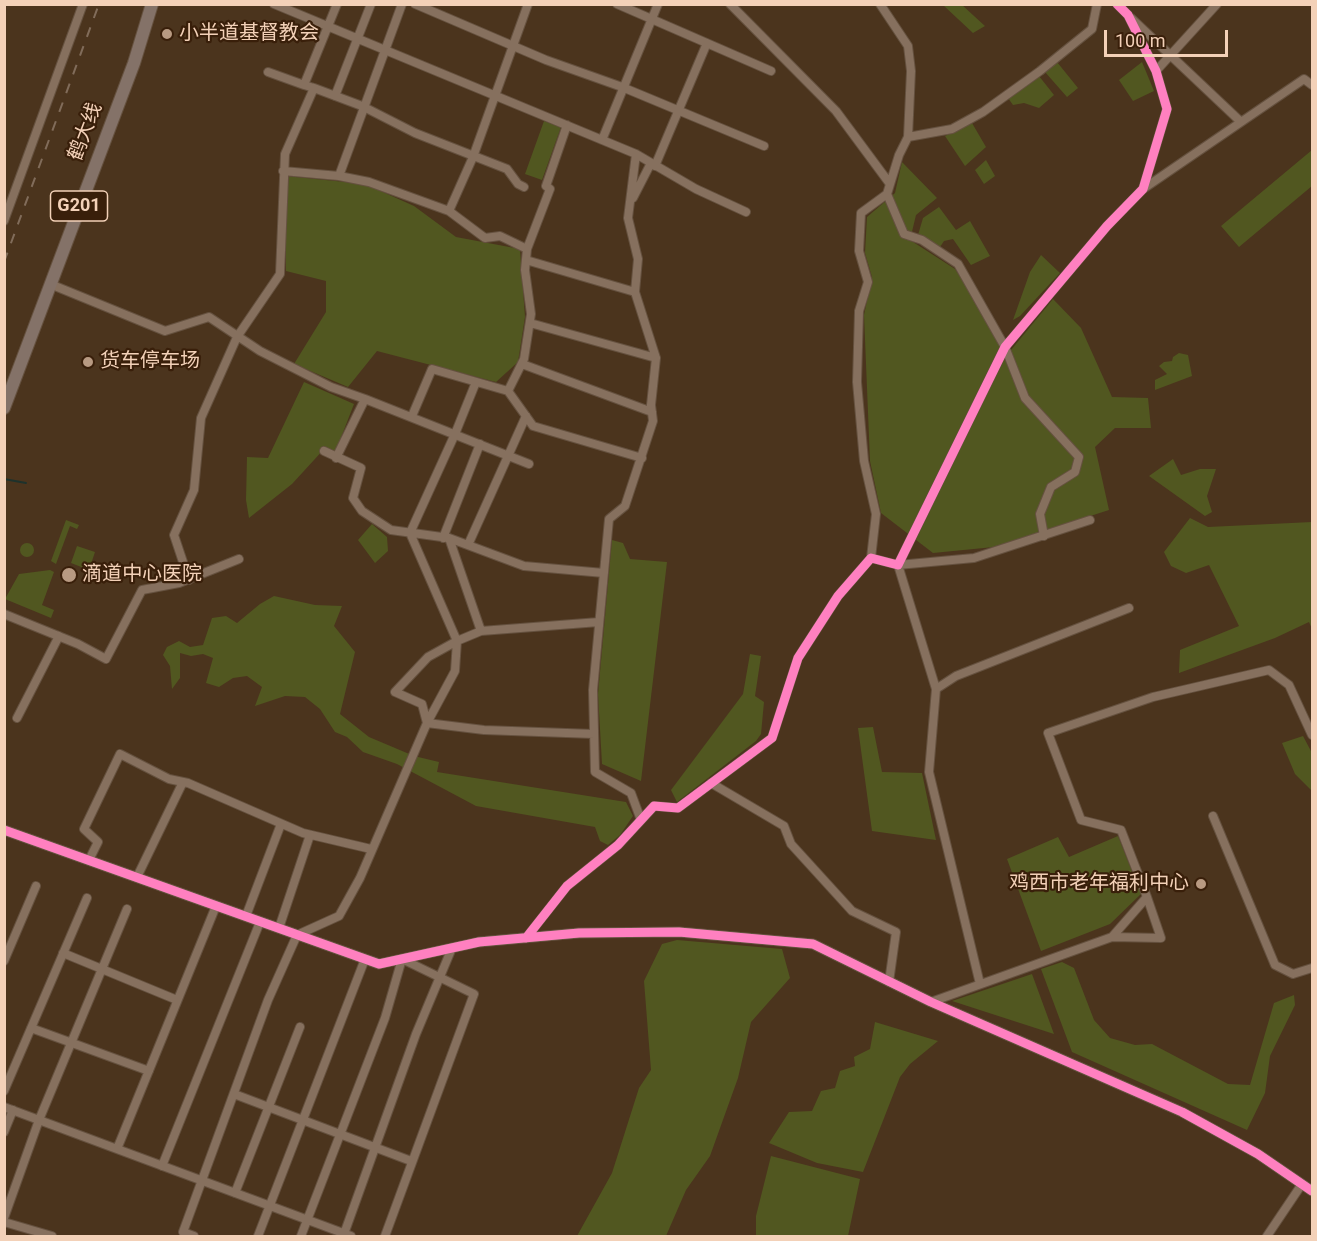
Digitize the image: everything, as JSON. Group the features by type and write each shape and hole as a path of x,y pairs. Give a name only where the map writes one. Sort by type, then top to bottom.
{"highway":[{"name":"鹤大线","path":"4,408 134,63 150,8"}],"street":[{"path":"4,220 83,4"},
{"path":"274,4 330,25 384,50 636,154 696,189 746,212"},
{"path":"304,85 337,4"},
{"path":"335,96 371,4"},
{"path":"339,176 362,105 402,4"},
{"path":"415,4 546,60 622,87 764,146"},
{"path":"449,211 472,157 528,4"},
{"path":"617,4 771,71"},
{"path":"602,140 658,4"},
{"path":"526,938 567,886 618,845 654,806 678,808 772,738 798,658 838,596 871,558 876,514 864,461 857,382 859,311 868,282 859,252 861,213 887,194 899,155 908,137 911,71 909,46 880,4"},
{"path":"908,137 952,129 982,112 1040,71 1092,29 1096,4"},
{"path":"1117,4 1241,122"},
{"path":"1156,71 1217,4"},
{"path":"730,5 836,111 890,184"},
{"path":"1128,15 1156,71 1167,109 1143,189"},
{"path":"631,202 679,111 707,44"},
{"path":"268,72 362,105 405,128 472,157 507,169 518,184 524,188"},
{"path":"980,984 929,772 936,689 898,565 1005,347 1107,226 1143,189 1304,79 1312,85"},
{"path":"189,580 174,535 194,490 201,417 237,337 280,274 282,171 285,154 314,88"},
{"path":"508,391 522,364 530,323 527,249 550,189 546,186 567,125"},
{"path":"636,154 628,218 638,259 635,292 656,358 653,421 625,506 609,519 593,690 595,772 631,793 641,820"},
{"path":"282,171 339,176 369,182 449,211 484,238 500,236 527,249"},
{"path":"887,194 904,234 922,240 958,264 1005,347 1025,398 1079,457 1075,472 1051,487 1040,514 1044,536"},
{"path":"526,260 635,292"},
{"path":"50,284 165,331 209,317 237,337 331,387 412,416 529,464"},
{"path":"530,323 656,358"},
{"path":"522,364 652,412"},
{"path":"412,416 432,369 508,391 533,426 642,458"},
{"path":"194,1236 182,1234 267,1000 297,934 339,916 360,878 371,849 407,774 427,723 455,671 457,641 410,533 476,382"},
{"path":"336,458 366,399"},
{"path":"468,545 526,416"},
{"path":"480,444 446,538 480,631"},
{"path":"324,451 361,468 353,498 362,511 391,530 446,538 524,566 604,573"},
{"path":"871,558 898,565 974,558 1090,520"},
{"path":"4,614 59,636 106,660 142,590 189,580 239,559"},
{"path":"936,689 956,676 1129,608"},
{"path":"427,723 422,704 395,692 428,657 480,631 599,622"},
{"path":"17,718 59,636"},
{"path":"931,1002 1112,937 1161,938 1121,830 1081,820 1048,733 1153,697 1269,670 1289,685 1312,735"},
{"path":"427,723 484,730 594,734"},
{"path":"90,860 98,842 84,829 120,754 169,779 183,782 310,835 371,849"},
{"path":"137,877 183,782"},
{"path":"711,783 784,826 791,844 852,910 896,932 889,982"},
{"path":"1213,816 1275,965 1293,974 1312,968"},
{"path":"246,916 281,824"},
{"path":"4,830 379,964 479,942 579,933 679,932 813,944 931,1002 1182,1112 1258,1154 1312,1191"},
{"path":"279,928 310,835"},
{"path":"5,958 36,886"},
{"path":"1112,937 1147,897"},
{"path":"4,1091 87,898"},
{"path":"117,1149 216,906"},
{"path":"52,1236 4,1220 39,1120 127,909"},
{"path":"162,1166 260,922"},
{"path":"4,1132 9,1109 347,1235 416,1034 452,948"},
{"path":"63,953 177,1000"},
{"path":"258,1236 365,959"},
{"path":"385,1236 474,994 402,959"},
{"path":"301,1236 385,1018 402,959"},
{"path":"235,1193 300,1027"},
{"path":"31,1028 149,1071"},
{"path":"234,1094 411,1161"},
{"path":"1268,1236 1302,1184"}],"green space":[{"path":"943,5 962,5 985,26 973,33"},
{"path":"1057,62 1078,88 1067,97 1045,72"},
{"path":"1142,62 1154,91 1133,101 1119,80"},
{"path":"1039,76 1054,95 1039,108 1024,103 1013,105 1008,98"},
{"path":"544,121 561,127 542,180 525,174"},
{"path":"972,123 986,147 965,166 945,136"},
{"path":"1312,150 1312,186 1239,247 1221,226"},
{"path":"986,160 995,176 984,184 975,170"},
{"path":"902,162 937,198 916,215 910,240 955,269 1011,350 1053,299 1081,328 1112,397 1148,398 1151,428 1115,428 1095,447 1109,510 994,547 933,553 881,513 870,461 864,315 872,277 865,253 867,217 895,193"},
{"path":"286,176 365,184 414,206 456,237 520,249 525,317 518,362 496,382 377,351 348,387 294,364 326,312 326,281 286,271"},
{"path":"939,207 956,230 970,221 990,256 971,265 953,239 944,241 940,247 918,235 923,218"},
{"path":"1041,255 1060,273 1020,316 1013,320 1030,272"},
{"path":"1179,353 1188,355 1192,376 1155,390 1155,380 1167,374 1159,366 1164,362 1172,361 1173,357"},
{"path":"304,382 354,404 335,453 325,448 292,484 249,518 246,500 247,457 268,458"},
{"path":"1173,459 1181,475 1200,469 1216,469 1207,496 1212,512 1205,516 1149,476"},
{"path":"1190,518 1208,527 1312,522 1312,629 1309,622 1275,638 1179,673 1180,650 1239,626 1209,565 1186,573 1171,566 1164,552"},
{"path":"66,520 79,525 77,529 70,526 56,564 51,561"},
{"path":"372,524 387,537 388,551 375,563 358,540"},
{"path":"612,540 623,543 630,559 667,562 641,781 602,764 598,694"},
{"path":"27,543 32,545 34,550 32,555 27,557 22,555 20,550 22,545"},
{"path":"77,546 95,552 89,570 71,563"},
{"path":"50,570 54,572 42,605 54,610 51,618 5,599 19,574"},
{"path":"274,596 315,605 342,606 334,626 355,652 340,714 369,737 414,756 439,762 437,772 626,802 633,816 620,835 608,845 600,841 595,827 476,806 397,764 363,752 347,737 335,732 320,709 305,697 285,696 255,706 262,687 247,676 233,678 219,687 206,683 213,658 203,654 191,656 180,653 180,678 172,689 170,666 163,655 167,647 179,641 190,647 203,645 212,618 226,616 237,623"},
{"path":"750,654 761,656 755,696 764,702 761,734 756,741 677,802 671,790 743,694"},
{"path":"873,727 882,772 922,773 936,840 872,831 858,728"},
{"path":"1303,736 1312,753 1312,791 1295,774 1282,743"},
{"path":"1118,836 1141,894 1110,924 1041,951 1007,859 1058,837 1069,857"},
{"path":"677,940 782,949 790,978 751,1022 738,1078 710,1156 686,1190 666,1236 577,1236 612,1173 639,1088 651,1070 644,981 662,944"},
{"path":"1062,962 1074,968 1094,1020 1110,1038 1135,1045 1152,1044 1228,1084 1250,1085 1274,1003 1294,995 1295,1005 1270,1056 1265,1093 1247,1130 1072,1052 1041,969"},
{"path":"1032,974 1054,1034 952,1001"},
{"path":"875,1022 938,1041 910,1064 900,1077 863,1172 817,1163 769,1143 789,1112 812,1111 821,1091 835,1088 840,1071 855,1066 854,1057 870,1049"},
{"path":"771,1156 860,1179 848,1236 756,1236 756,1216"}],"waterway":[{"path":"4,479 26,483"}],"railway":[{"path":"4,262 99,4"}],"cycle path":[{"path":"526,938 567,886 618,845 654,806 678,808 772,738 798,658 838,596 871,558 898,565 1005,347 1107,226 1143,189 1167,109 1156,71 1128,15 1117,4"},
{"path":"4,830 379,964 479,942 579,933 679,932 813,944 931,1002 1182,1112 1258,1154 1312,1191"}],"place":[{"name":"小半道基督教会","path":"167,34"},
{"name":"货车停车场","path":"88,362"},
{"name":"滴道中心医院","path":"69,575"},
{"name":"鸡西市老年福利中心","path":"1201,884"}]}
